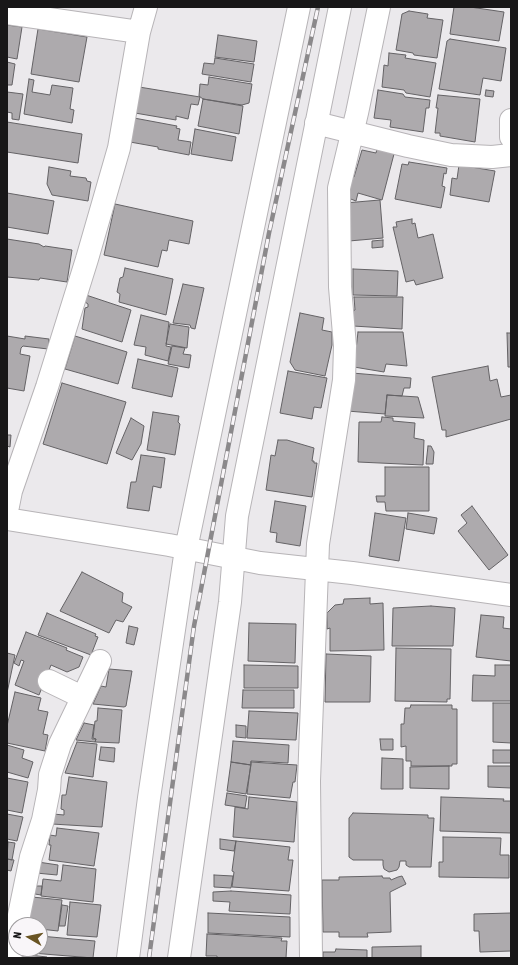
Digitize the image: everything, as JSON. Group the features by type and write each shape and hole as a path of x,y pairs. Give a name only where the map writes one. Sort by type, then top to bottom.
{"street":[{"path":"7,511 11,491 47,387 87,259 119,148 139,32 146,7"},
{"path":"128,958 149,798 186,549 299,7"},
{"path":"179,958 230,602 237,516 340,7"},
{"path":"311,958 310,781 318,544 344,380 345,346 340,287 339,188 357,113 379,7"},
{"path":"7,13 139,32"},
{"path":"511,120 511,137"},
{"path":"316,123 451,155 492,157 511,155"},
{"path":"7,519 169,545 260,563 317,569 511,596"},
{"path":"19,917 31,857 43,820 49,790 50,775 60,744 100,661"},
{"path":"49,681 82,697"}],"building":[{"path":"454,7 470,7 504,12 499,41 450,34"},
{"path":"409,11 428,14 427,18 443,20 437,58 414,55 413,53 396,50 402,14"},
{"path":"7,25 22,27 17,59 7,57"},
{"path":"38,29 87,37 79,82 31,74"},
{"path":"218,35 257,41 254,62 215,57"},
{"path":"450,39 506,48 501,81 483,78 480,95 439,89 447,41"},
{"path":"389,53 406,55 405,58 436,63 430,97 406,93 404,90 382,87 384,65 388,66"},
{"path":"215,58 254,64 251,82 202,74 204,63 214,64"},
{"path":"7,62 15,64 12,85 7,85"},
{"path":"209,77 252,84 249,103 242,105 203,99 199,96 200,84 208,85"},
{"path":"29,79 34,80 32,92 50,95 52,85 73,88 70,109 74,110 72,123 24,114"},
{"path":"139,87 200,97 198,105 191,104 188,119 176,116 176,120 135,113"},
{"path":"378,90 403,94 405,97 430,100 429,108 426,108 423,132 390,127 391,120 374,118"},
{"path":"486,90 494,91 493,97 485,96"},
{"path":"7,92 23,94 19,120 12,119 12,113 7,112"},
{"path":"438,95 480,99 475,142 440,136 440,133 435,133"},
{"path":"203,99 243,106 239,134 198,126"},
{"path":"134,118 177,126 176,128 180,129 178,140 191,142 189,155 130,142"},
{"path":"7,122 82,134 78,163 7,152"},
{"path":"195,129 236,137 232,161 191,154"},
{"path":"377,149 394,154 382,200 358,193 356,201 348,198 351,176 354,177 362,150 376,153"},
{"path":"409,162 447,168 446,174 444,173 442,186 445,187 441,208 395,199 402,164 408,165"},
{"path":"459,165 495,171 489,202 450,195 452,178 457,179"},
{"path":"49,167 71,171 70,176 86,178 87,181 91,182 88,201 52,195 47,184"},
{"path":"7,193 54,201 48,234 7,227"},
{"path":"380,200 383,238 349,241 345,203"},
{"path":"115,204 193,221 189,244 169,240 167,251 162,250 158,267 104,255"},
{"path":"412,219 412,224 415,223 418,238 433,234 443,278 416,285 414,280 406,282 393,227 397,227 396,222"},
{"path":"7,239 39,244 44,247 72,250 67,282 40,278 39,280 7,277"},
{"path":"383,240 383,247 372,248 372,241"},
{"path":"125,268 173,279 166,315 119,302 120,294 117,292 120,278 123,277"},
{"path":"353,269 398,271 397,296 353,295"},
{"path":"183,284 204,288 195,329 191,328 190,325 173,323"},
{"path":"86,295 131,310 122,342 82,329 85,308 88,307 88,304 85,302"},
{"path":"354,297 403,297 402,329 353,326 352,311 355,310"},
{"path":"300,313 324,318 322,330 332,332 332,345 325,376 295,370 290,362"},
{"path":"141,315 169,322 166,346 171,347 168,361 145,355 146,347 134,345"},
{"path":"170,324 189,327 187,348 166,344"},
{"path":"358,332 403,332 407,366 386,364 384,372 354,367"},
{"path":"507,333 511,333 511,367 508,367"},
{"path":"7,336 25,339 25,336 49,339 48,349 23,346 21,348 20,354 30,356 24,391 7,388"},
{"path":"75,336 127,352 118,384 65,369"},
{"path":"172,346 185,348 183,354 191,355 189,368 168,364"},
{"path":"138,359 178,368 172,397 132,388"},
{"path":"488,366 490,381 497,379 501,397 511,395 511,419 446,437 446,430 442,430 432,377"},
{"path":"288,371 327,378 321,408 314,407 312,419 280,413"},
{"path":"352,373 411,378 410,388 404,388 402,396 387,395 385,414 347,411"},
{"path":"62,383 126,402 107,464 43,444"},
{"path":"387,395 418,397 424,418 385,416"},
{"path":"153,412 179,416 178,422 180,424 175,455 147,450"},
{"path":"382,417 393,418 393,421 415,423 414,438 424,440 423,465 358,462 359,422 381,422"},
{"path":"131,418 144,426 141,444 132,460 116,453"},
{"path":"7,435 11,435 10,447 7,446"},
{"path":"278,440 287,440 314,448 312,461 317,463 312,497 266,490 271,455 275,456"},
{"path":"428,446 431,446 434,452 433,464 426,464"},
{"path":"141,455 165,458 161,488 153,486 149,511 127,508 131,482 136,482"},
{"path":"385,467 429,467 429,511 386,511 385,502 377,502 376,496 385,496"},
{"path":"275,501 306,506 300,546 276,542 277,533 270,532"},
{"path":"472,506 508,555 489,570 458,531 467,523 461,515"},
{"path":"375,513 406,518 399,561 369,556"},
{"path":"408,513 437,518 434,534 406,529"},
{"path":"82,572 123,593 122,602 132,607 123,622 116,620 109,633 60,611"},
{"path":"370,598 370,604 383,603 384,650 330,651 330,628 327,629 327,613 335,605 343,604 344,599"},
{"path":"431,606 455,608 453,646 392,646 393,608"},
{"path":"47,613 96,634 95,636 98,637 91,655 38,635"},
{"path":"481,615 504,617 503,628 511,629 511,661 476,657"},
{"path":"249,623 296,624 295,663 248,661"},
{"path":"129,626 138,628 134,645 126,643"},
{"path":"26,632 67,648 66,650 83,657 79,667 67,672 51,665 39,695 15,685 24,661 21,660 19,666 14,663"},
{"path":"396,648 451,649 450,699 447,699 447,702 395,701"},
{"path":"7,653 15,655 7,693"},
{"path":"326,654 371,656 370,702 325,702"},
{"path":"244,665 298,666 298,688 244,688"},
{"path":"495,665 511,665 511,701 472,701 473,675 495,676"},
{"path":"109,669 132,671 126,706 124,707 93,704 101,686 106,687"},
{"path":"243,690 294,690 294,708 242,708"},
{"path":"15,692 41,698 38,710 48,712 43,734 48,735 45,751 7,743 7,726"},
{"path":"493,703 511,703 511,743 493,742"},
{"path":"411,705 452,705 452,709 457,709 457,764 452,764 452,766 411,766 411,761 406,761 406,746 401,747 401,724 404,724 405,708 410,708"},
{"path":"98,708 122,710 119,743 95,742 96,739 93,738"},
{"path":"249,711 298,713 296,740 247,738"},
{"path":"84,723 94,725 92,739 96,739 95,742 76,740"},
{"path":"236,725 246,726 246,738 236,737"},
{"path":"380,739 393,739 393,750 381,750"},
{"path":"233,741 289,745 288,763 251,761 251,765 231,762"},
{"path":"77,742 97,744 93,777 65,773"},
{"path":"7,745 24,750 22,758 33,762 28,778 7,772"},
{"path":"101,747 115,748 114,762 99,760"},
{"path":"493,750 511,750 511,763 493,763"},
{"path":"382,758 403,759 403,789 381,789"},
{"path":"231,762 251,765 246,794 227,791"},
{"path":"251,762 297,765 295,782 293,782 290,798 247,794"},
{"path":"449,766 449,789 410,788 410,767"},
{"path":"488,766 511,766 511,788 488,787"},
{"path":"69,777 107,782 102,827 52,824 53,814 64,815 64,810 61,809 62,795 66,795"},
{"path":"7,778 28,782 22,813 7,810"},
{"path":"227,793 247,796 245,808 225,805"},
{"path":"249,797 297,802 294,842 233,837 235,807 248,809"},
{"path":"441,797 504,799 503,801 511,801 511,833 440,831"},
{"path":"353,813 428,815 428,818 434,818 431,867 409,867 406,865 406,861 400,861 397,870 389,872 384,869 383,860 353,860 349,857 349,818"},
{"path":"7,814 23,817 17,841 7,839"},
{"path":"57,828 99,833 94,866 49,860 51,845 49,845 50,835 56,836"},
{"path":"443,837 501,838 500,855 509,855 509,878 439,877 439,862 443,862"},
{"path":"220,839 236,841 234,851 220,849"},
{"path":"236,841 290,847 288,860 293,860 289,891 232,887 234,872 232,871"},
{"path":"8,842 15,843 12,860 7,859"},
{"path":"7,859 14,860 11,871 7,870"},
{"path":"38,862 58,865 57,875 36,873"},
{"path":"63,865 96,869 93,902 41,896 43,879 61,881"},
{"path":"214,875 233,876 231,888 214,887"},
{"path":"382,876 383,878 390,878 391,880 402,876 406,884 390,892 391,932 367,933 368,937 339,937 339,932 323,932 322,880 339,880 339,877"},
{"path":"36,886 42,886 41,895 35,894"},
{"path":"231,891 291,895 290,914 229,911 230,902 213,901 213,892"},
{"path":"32,897 62,900 58,931 48,930 48,917 29,917"},
{"path":"70,902 101,905 97,937 67,935"},
{"path":"62,905 68,906 65,926 59,926"},
{"path":"208,913 290,917 290,937 208,933"},
{"path":"511,913 511,951 480,952 479,931 474,931 474,914"},
{"path":"207,934 282,938 281,941 287,941 286,958 217,958 217,956 206,956"},
{"path":"48,937 95,941 93,958 48,954"},
{"path":"421,946 421,958 372,958 372,947"},
{"path":"336,949 367,950 367,958 323,958 323,952 335,952"},
{"path":"19,957 47,957 47,958"}],"railway":[{"path":"149,958 194,626 269,233 318,7"}]}
